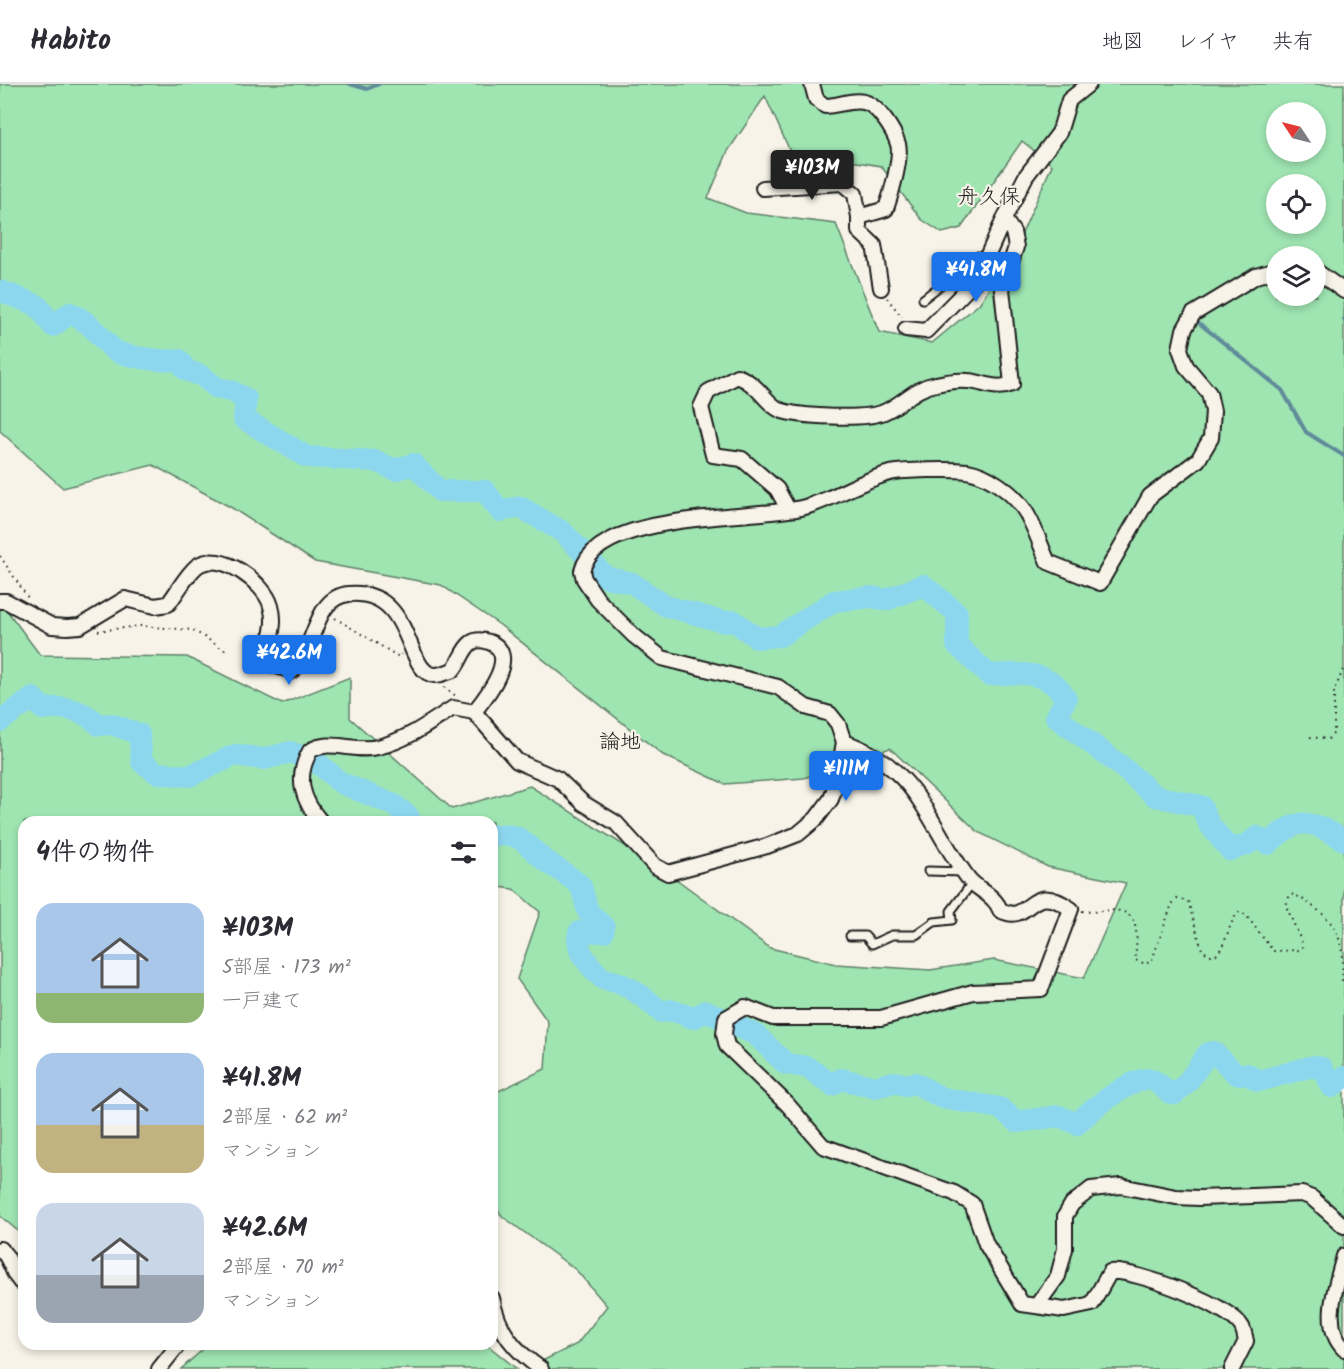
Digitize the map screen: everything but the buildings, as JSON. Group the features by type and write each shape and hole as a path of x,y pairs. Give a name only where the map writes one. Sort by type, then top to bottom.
{"street":[{"path":"812,84 816,99 825,106 858,101 868,103 880,114 898,144 891,194 886,209 859,217"},
{"path":"906,329 926,331 977,279 1026,176 1059,133 1069,100 1089,84"},
{"path":"763,188 842,183 855,194 859,231 874,245 881,288"},
{"path":"788,509 777,489 742,459 713,455 701,406 708,392 738,376 750,381 778,409 819,415 865,417 885,412 912,392 934,384 968,381 1002,388 1012,384 1002,289 1016,247 1013,232 1004,219"},
{"path":"315,816 306,806 302,785 310,751 326,744 358,751 406,739 453,708 474,712 517,761 558,779 583,803 616,823 655,866 668,873 767,846 798,834 816,819 831,799 838,777 844,742 838,724 830,714 806,707 778,687 743,676 662,658 633,635 605,607 584,579 584,563 590,555 631,532 696,517 801,508 891,473 968,471 992,480 1023,507 1048,562 1100,584 1150,496 1198,460 1211,438 1213,411 1209,393 1185,366 1180,349 1184,330 1193,314 1256,276 1266,273"},
{"path":"1326,278 1344,291"},
{"path":"0,601 6,601 52,626 75,626 125,599 155,606 168,604 197,566 210,562 224,563 256,581 271,604 274,623 268,652 273,665 292,670 304,660 324,609 338,595 363,594 395,613 410,639 417,662 427,673 435,675 453,670 470,644 477,640 491,642 498,647 502,657 495,685 474,712"},
{"path":"844,742 861,748 901,775 911,785 968,878 997,902 1000,910 1011,914 1020,913 1033,902 1049,897 1071,909 1041,989 973,992 881,1018 773,1018 745,1007 726,1018 723,1027 727,1046 788,1105 823,1146 954,1193 972,1204 987,1244 1022,1304 1064,1310 1092,1304 1110,1272 1134,1273 1195,1296 1230,1316 1242,1326 1246,1341 1232,1369"},
{"path":"1037,1305 1058,1276 1065,1249 1065,1215 1072,1204 1091,1189 1121,1186 1176,1197 1199,1198 1302,1194 1312,1198 1344,1227"},
{"path":"0,1250 5,1253 18,1281"},
{"path":"1344,1256 1332,1317 1333,1332 1344,1349"},
{"path":"498,1321 504,1334 522,1356 541,1369"},
{"path":"159,1369 174,1350"}],"lane":[{"path":"923,298 978,256 986,259"},
{"path":"850,936 865,936 872,944 892,934 916,935 934,922 952,920 951,911 968,878 928,871"}],"path":[{"path":"881,288 903,317 906,329"},
{"path":"0,556 31,603"},
{"path":"324,609 338,621 399,657 410,639"},
{"path":"75,626 80,633 140,626 193,630 228,652"},
{"path":"1310,736 1328,739 1334,733 1334,692 1344,667"},
{"path":"1071,909 1090,913 1120,911 1127,915 1133,920 1136,930 1135,960 1146,964 1152,960 1172,904 1177,899 1188,901 1202,950 1210,955 1216,955 1221,950 1232,922 1239,912 1246,915 1274,951 1301,950 1303,945 1301,938 1286,906 1290,894 1298,896 1334,924 1341,945 1342,985"}],"green space":[{"path":"0,84 1344,84 1344,1369 526,1369 577,1344 607,1306 576,1270 502,1216 498,1210 498,1091 545,1069 548,1022 517,979 540,912 513,889 498,887 498,816 18,816 18,1231 0,1216 0,601 40,655 187,657 282,704 350,677 350,718 452,809 530,786 668,873 770,948 836,964 930,970 994,960 1084,978 1126,883 1048,867 978,832 890,748 804,778 725,784 663,755 500,625 441,585 315,562 232,508 153,465 63,488 0,431","holes":["765,96 790,151 881,166 921,219 942,233 961,228 1022,141 1052,165 1016,247 979,304 932,343 879,332 836,224 746,213 708,198 728,151"]},
{"path":"202,1350 493,1350 517,1369 181,1369"}],"waterway":[{"path":"350,84 367,89 379,84"},
{"path":"0,291 37,305 53,326 70,313 78,317 90,325 107,344 118,352 144,358 179,360 186,370 202,376 217,388 231,391 246,399 244,419 307,457 376,461 395,470 413,464 440,491 485,491 500,511 520,507 563,532 606,577 632,583 666,606 724,622 734,621 757,638 780,636 834,601 872,597 886,600 923,585 957,613 957,645 989,675 1032,675 1051,682 1066,699 1056,717 1121,766 1155,796 1201,806 1209,824 1230,850 1248,844 1257,837 1268,844 1288,828 1305,824 1322,828 1344,840"},
{"path":"1199,323 1282,390 1306,432 1344,456"},
{"path":"0,721 33,698 43,709 58,708 80,713 99,725 111,724 139,734 142,762 157,773 189,776 235,755 264,759 291,752 319,764 341,783 394,805 408,816"},
{"path":"498,835 517,837 581,886 588,912 604,927 603,932 579,932 579,945 585,958 603,979 627,987 661,1012 671,1010 693,1018 706,1011 756,1035 786,1064 807,1067 832,1085 841,1079 875,1087 894,1082 906,1085 915,1083 942,1098 1000,1108 1017,1122 1059,1116 1077,1124 1101,1103 1135,1082 1145,1079 1152,1080 1168,1092 1175,1094 1187,1083 1208,1053 1214,1052 1236,1074 1247,1074 1259,1081 1313,1066 1322,1068 1332,1087 1344,1077"}],"district":[{"name":"舟久保","path":"989,197"},
{"name":"論地","path":"620,742"}]}
